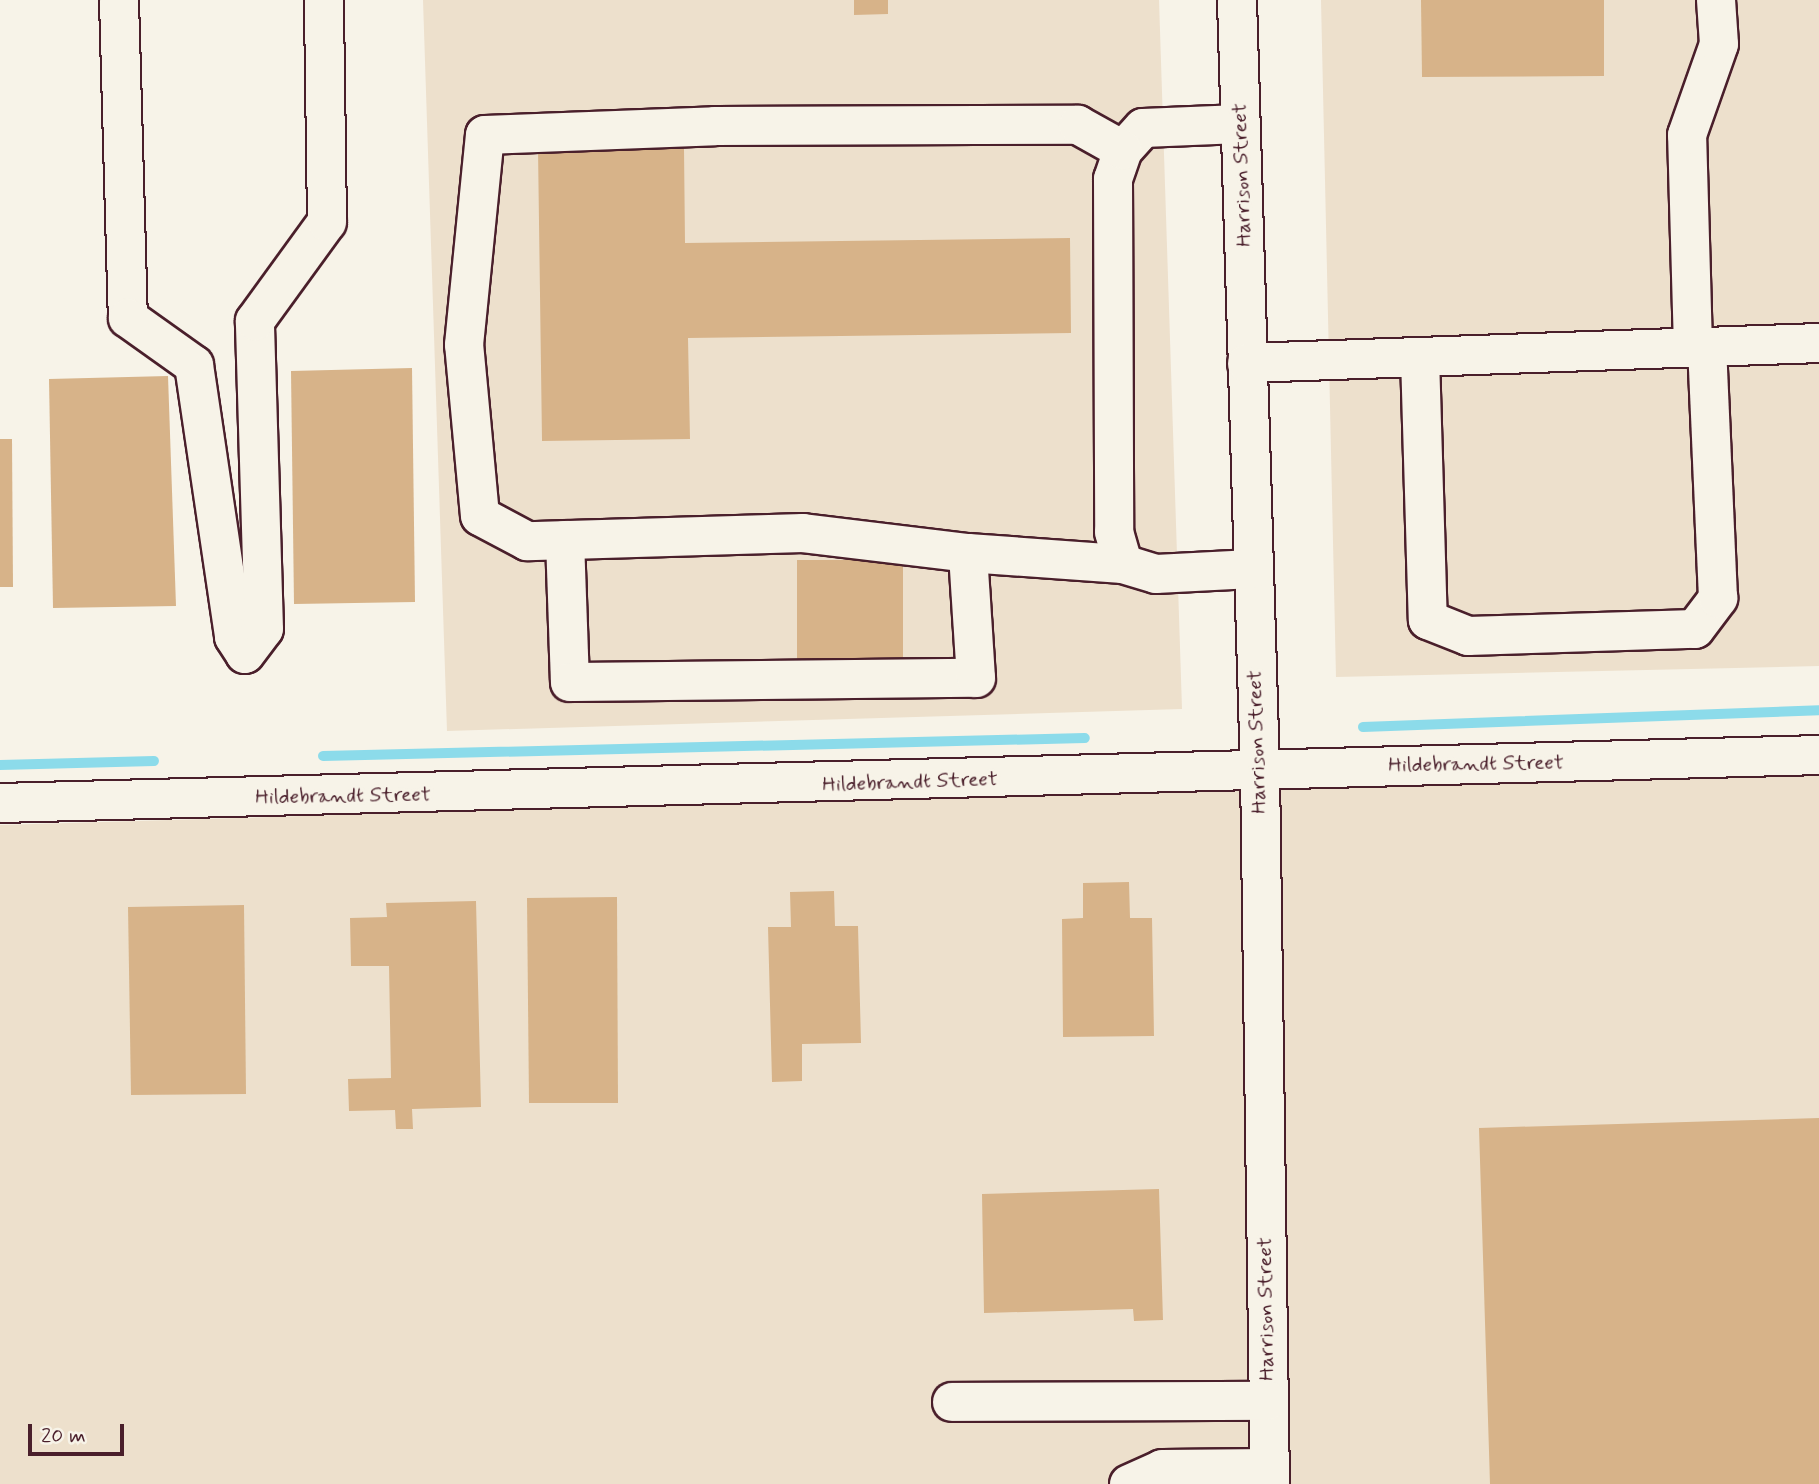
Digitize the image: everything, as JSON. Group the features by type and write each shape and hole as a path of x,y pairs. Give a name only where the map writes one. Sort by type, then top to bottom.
{"street":[{"path":"119,0 128,318 194,365 234,637 245,654 264,629 255,321 327,222 324,0"},
{"name":"Harrison Street","path":"1237,0 1259,770 1270,1476"},
{"path":"1420,357 1428,620 1468,636 1695,629 1718,598 1687,135 1719,44 1716,0"},
{"path":"1123,564 1114,532 1113,179 1123,150 1143,128 1240,124"},
{"path":"1123,150 1078,125 715,126 485,135 464,345 480,516 527,541 803,533 968,553 1123,564 1156,574 1252,569"},
{"path":"1247,363 1819,343"},
{"path":"565,540 570,682 976,678 968,553"},
{"name":"Hildebrandt Street","path":"0,803 1819,755"},
{"path":"952,1402 1268,1401"},
{"path":"1129,1484 1162,1469 1270,1476"}],"shaded area":[{"path":"423,0 1159,0 1182,709 447,731"},
{"path":"1321,0 1819,0 1819,666 1336,677"},
{"path":"1819,771 1819,1484 0,1484 0,825"}],"building":[{"path":"854,0 888,0 888,14 854,15"},
{"path":"1421,0 1604,0 1604,76 1422,77"},
{"path":"684,148 685,243 1070,238 1071,333 688,338 690,439 542,441 538,149"},
{"path":"412,368 415,602 294,604 291,371"},
{"path":"168,376 176,606 53,608 49,379"},
{"path":"0,439 12,439 13,587 0,587"},
{"path":"797,560 903,560 903,674 797,674"},
{"path":"1129,882 1130,918 1152,918 1154,1036 1063,1037 1062,919 1083,918 1083,883"},
{"path":"834,891 835,926 858,926 861,1043 802,1044 802,1081 772,1082 768,927 791,927 790,892"},
{"path":"617,897 618,1103 529,1103 527,898"},
{"path":"476,901 481,1107 412,1109 413,1129 396,1129 395,1110 349,1111 348,1079 391,1078 389,966 351,966 350,918 387,917 386,903"},
{"path":"244,905 246,1094 131,1095 128,907"},
{"path":"1819,1118 1819,1484 1490,1484 1479,1128"},
{"path":"1159,1189 1163,1320 1134,1321 1133,1309 984,1313 982,1194"}],"waterway":[{"path":"1363,727 1819,710"},
{"path":"323,756 1085,738"},
{"path":"0,765 154,761"}]}
